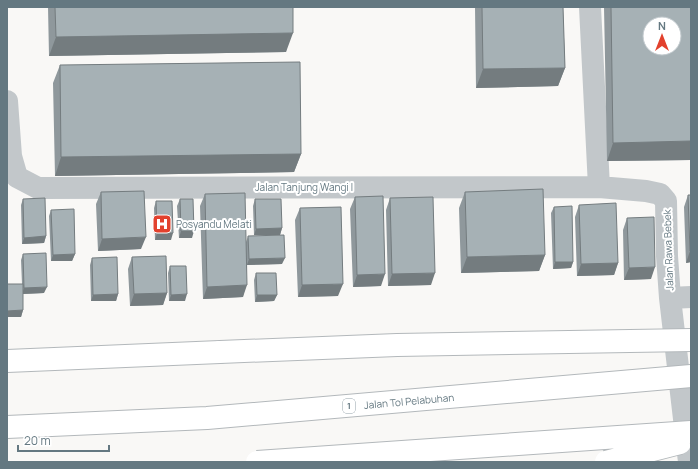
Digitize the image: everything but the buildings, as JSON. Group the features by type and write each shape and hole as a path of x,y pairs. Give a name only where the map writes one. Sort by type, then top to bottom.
{"highway":[{"path":"7,361 397,345 691,340"},
{"name":"Jalan Tol Pelabuhan","path":"7,427 207,418 691,376"},
{"path":"257,462 691,432"},
{"path":"606,462 691,440"}],"street":[{"path":"590,7 599,187"},
{"name":"Jalan Tanjung Wangi I","path":"7,101 11,156 17,177 38,188 599,187 646,191 660,194 666,201"},
{"name":"Jalan Rawa Bebek","path":"666,201 667,256 681,298 689,462"}],"place":[{"name":"Posyandu Melati","path":"162,224"}]}
